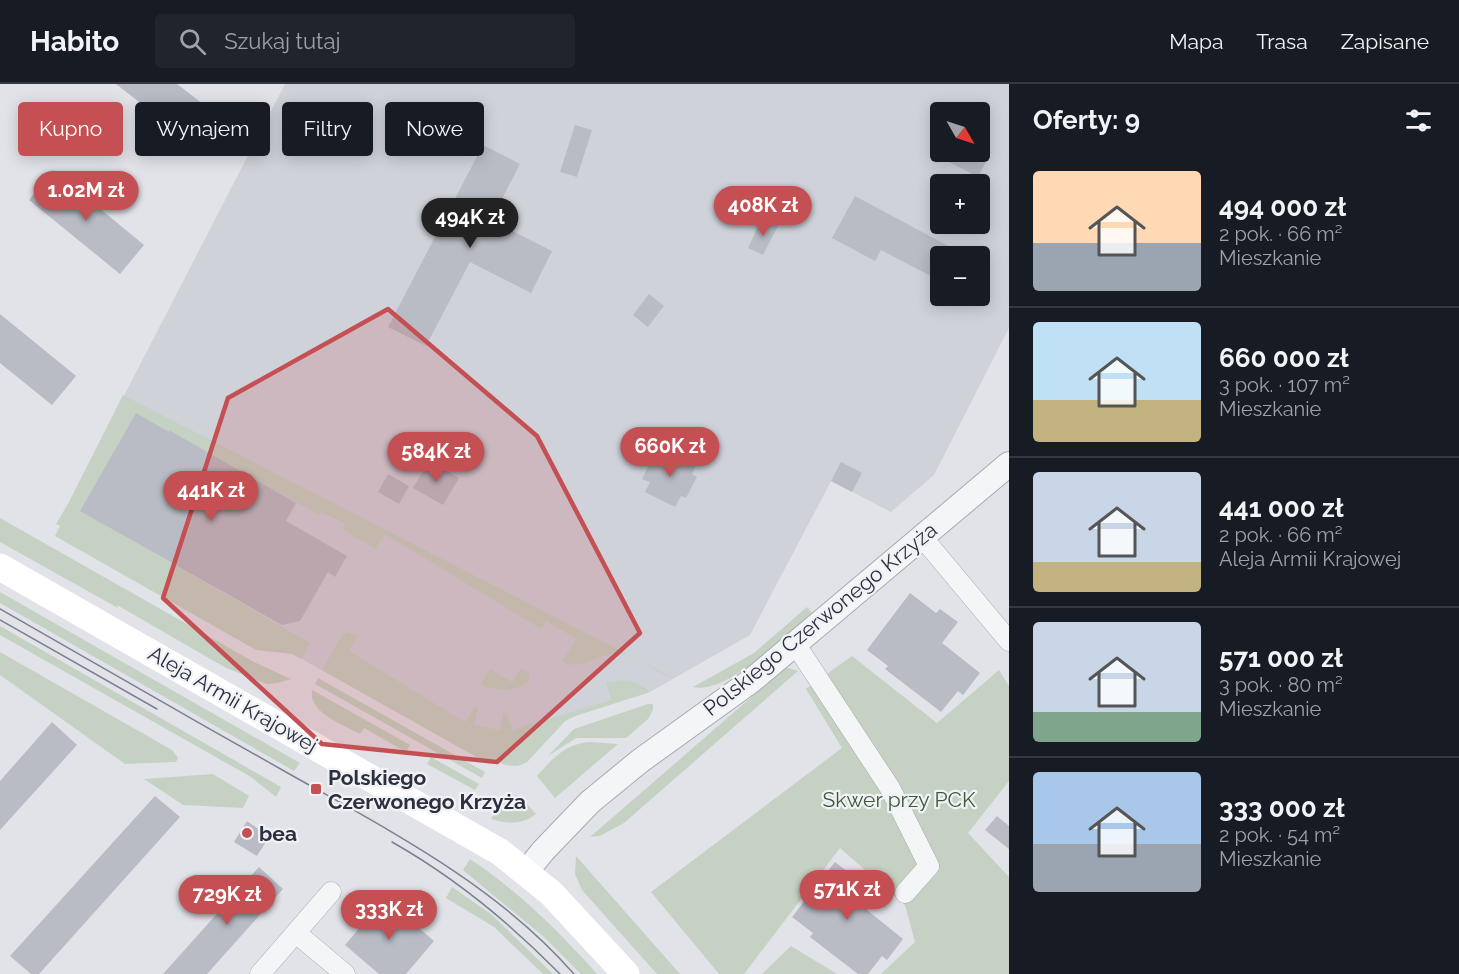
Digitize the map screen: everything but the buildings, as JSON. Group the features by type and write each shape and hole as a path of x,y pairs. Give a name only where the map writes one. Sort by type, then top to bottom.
{"main road":[{"name":"Aleja Armii Krajowej","path":"0,567 500,852 551,893 626,974"}],"street":[{"name":"Polskiego Czerwonego Krzyża","path":"526,872 590,801 796,645 1009,464"},
{"path":"922,537 1009,640"},
{"path":"796,645 890,788 929,866 905,893"},
{"path":"260,974 331,892"},
{"path":"296,933 345,974"}],"highlighted area":[{"path":"388,309 537,436 640,633 497,762 322,744 163,598 228,398"}],"shaded area":[{"path":"285,84 1009,84 1009,328 934,475 891,512 831,481 750,635 650,692 565,721 527,762 518,766 504,765 493,758 489,764 293,654 267,651 69,502 248,156 270,156 270,113"}],"green space":[{"path":"123,395 674,678 631,656 617,653 576,665 562,662 576,639 546,621 541,629 385,534 375,549 342,529 345,524 322,512 319,515 169,431 81,511 310,643 301,659 293,654 256,650 55,536 60,526 56,524"},
{"path":"0,518 254,662 291,679 267,684 226,668 117,605 118,608 0,542"},
{"path":"0,592 300,763 294,771 0,603"},
{"path":"807,607 812,613 739,673 707,687 693,687 754,653"},
{"path":"0,626 281,787 276,797 251,777 0,635"},
{"path":"348,632 358,636 349,651 465,722 475,707 478,708 474,725 500,730 503,713 507,713 512,730 611,700 606,683 613,681 634,682 650,692 565,721 527,762 509,765 493,758 489,764 322,670 342,635"},
{"path":"0,652 172,750 178,758 176,762 125,764 0,675"},
{"name":"Skwer przy PCK","path":"852,656 937,723 999,670 1009,686 1009,781 968,833 1009,877 1009,974 881,974 915,942 905,905 840,848 744,974 719,974 651,892 842,748 806,689"},
{"path":"521,668 528,672 530,677 527,682 515,689 492,688 480,684 490,669 512,682"},
{"path":"784,669 798,671 624,823 600,836 590,837"},
{"path":"318,678 485,772 482,778 315,684"},
{"path":"312,690 410,745 406,752 364,728 360,734 328,717 316,705 312,698"},
{"path":"653,704 653,710 648,719 626,738 576,738 548,756 574,729"},
{"path":"589,742 618,744 555,798 537,776 566,749"},
{"path":"431,757 479,784 475,790 427,764"},
{"path":"213,774 249,796 243,808 183,805 144,779"},
{"path":"511,795 520,796 536,814 531,818 515,822 491,819 502,802"},
{"path":"576,856 680,974 657,974 582,890 575,874"},
{"path":"470,859 505,884 537,912 597,974 581,974 544,937 463,870"},
{"path":"452,887 491,914 553,974 543,974 494,927 446,898"},
{"path":"791,946 837,974 762,974"}],"tram line":[{"path":"0,609 406,840 478,888 512,914 574,974"},
{"path":"0,620 157,709"},
{"path":"392,842 437,870 480,902 560,974"}],"place":[{"name":"Polskiego Czerwonego Krzyża","path":"316,789"},
{"name":"bea","path":"247,833"}]}
